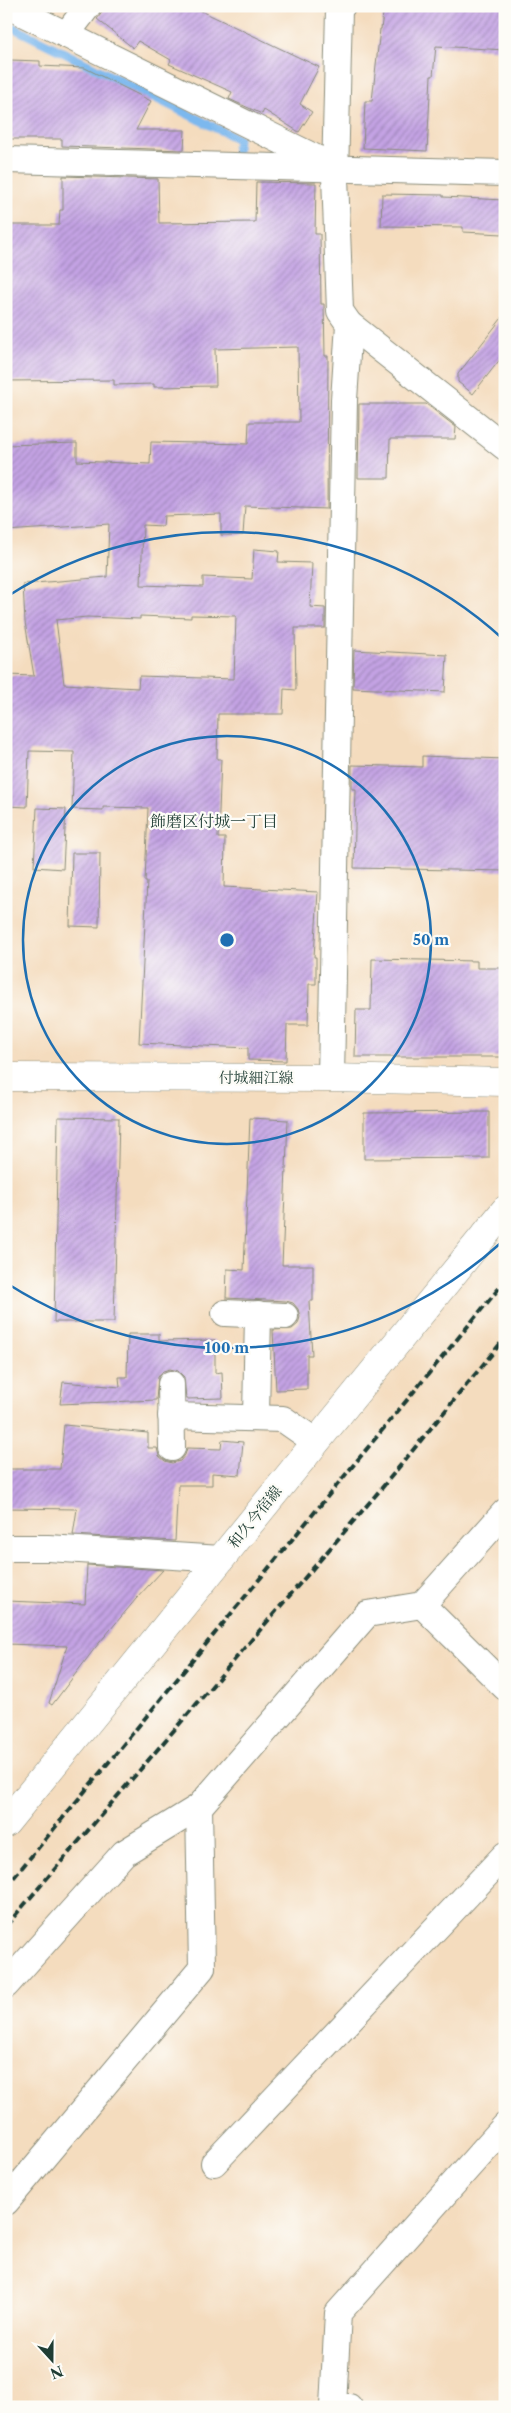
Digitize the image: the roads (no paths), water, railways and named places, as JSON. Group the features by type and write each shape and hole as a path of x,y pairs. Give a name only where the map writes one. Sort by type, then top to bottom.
{"main road":[{"name":"付城細江線","path":"6,1077 331,1078 505,1082"},
{"name":"和久今宿線","path":"6,1824 505,1210"}],"street":[{"path":"8,6 335,168"},
{"path":"66,35 88,6"},
{"path":"342,6 339,9 335,168 340,311 349,324 505,447"},
{"path":"6,160 505,173"},
{"path":"331,1078 344,410 349,324"},
{"path":"225,1313 285,1316"},
{"path":"256,1416 258,1314"},
{"path":"171,1384 172,1448"},
{"path":"171,1416 256,1416 283,1419 316,1442"},
{"path":"6,1985 124,1853 199,1807 367,1614 422,1604 505,1512"},
{"path":"6,1548 48,1548 221,1559"},
{"path":"422,1604 503,1682"},
{"path":"6,2202 202,1968 199,1807"},
{"path":"214,2163 505,1855"},
{"path":"349,2407 333,2406 338,2314 505,2126"}],"waterway":[{"path":"6,24 238,139 235,164"}],"railway":[{"path":"6,1887 505,1281"},
{"path":"6,1926 381,1489 505,1338"}],"district":[{"name":"飾磨区付城一丁目","path":"214,821"}]}
